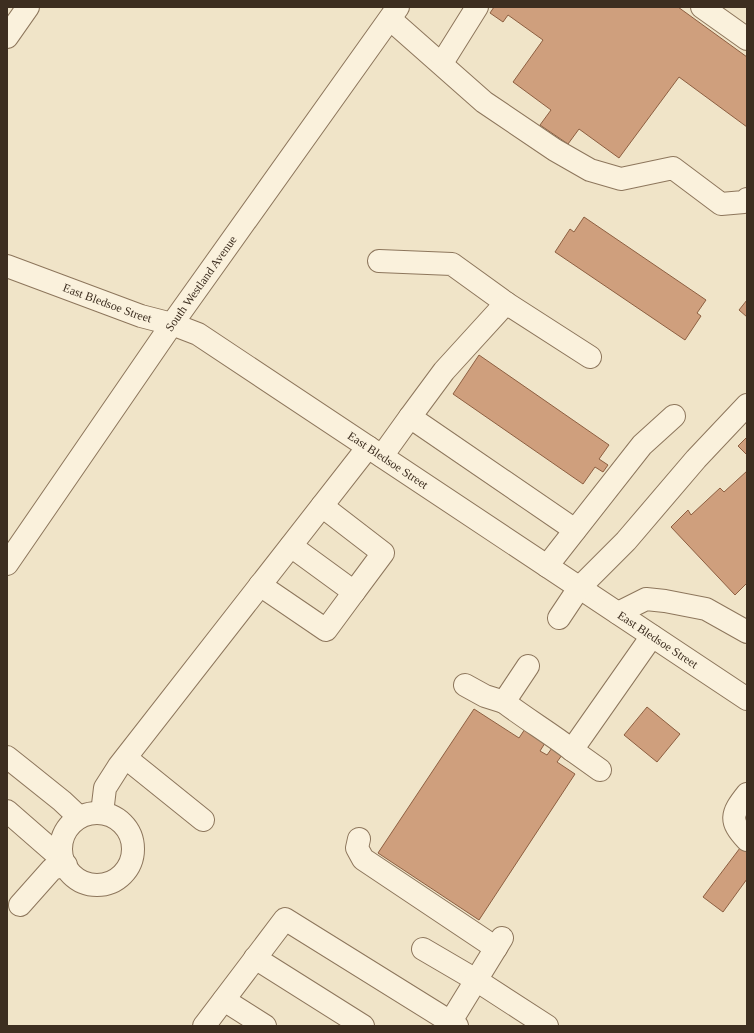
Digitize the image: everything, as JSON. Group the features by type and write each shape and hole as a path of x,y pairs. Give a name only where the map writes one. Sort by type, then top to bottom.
{"street":[{"path":"7,36 28,7"},
{"path":"442,63 477,7"},
{"path":"708,9 747,39"},
{"path":"394,13 442,63 484,102 555,150 590,170 621,179 673,168 721,204 744,202 747,199"},
{"name":"South Westland Avenue","path":"7,564 172,324 394,13"},
{"path":"380,261 452,264 506,303 590,357"},
{"name":"East Bledsoe Street","path":"7,266 141,316 172,324 198,334 747,699"},
{"path":"102,813 105,788 126,758 322,506 410,418 444,371 506,303"},
{"path":"560,618 579,588 626,541 696,459 747,405"},
{"path":"547,566 642,445 674,416"},
{"path":"410,418 575,530"},
{"path":"260,585 326,630 383,553 322,506"},
{"path":"291,546 354,592"},
{"path":"618,613 646,599 665,601 706,609 747,632"},
{"path":"572,750 652,636"},
{"path":"504,702 528,666"},
{"path":"465,685 485,696 504,702 527,720 553,736 600,770"},
{"path":"7,757 62,801 79,817"},
{"path":"126,758 203,820"},
{"path":"747,794 736,810 734,818 736,828 747,840"},
{"path":"7,811 64,862 76,878 87,884 99,885 111,883 121,876 128,867 133,856 133,844 130,833 123,823 113,816 102,813 90,813 79,817 70,825 64,835 61,847 64,862"},
{"path":"204,1026 285,919 452,1025 476,980 499,943 362,859 357,848 359,839"},
{"path":"20,905 52,869 64,862"},
{"path":"423,949 476,980 547,1026"},
{"path":"255,958 363,1026"},
{"path":"224,1000 265,1026"}],"building":[{"path":"494,7 678,7 747,57 747,127 679,77 619,158 579,129 568,144 540,125 551,110 513,82 543,40 508,15 503,22 490,13"},
{"path":"584,217 706,300 697,313 701,316 685,340 555,252 570,229 574,232"},
{"path":"747,300 747,317 739,310"},
{"path":"479,355 609,445 599,459 608,465 603,472 595,467 583,484 453,394"},
{"path":"747,437 747,455 738,446"},
{"path":"747,471 747,583 735,595 671,527 688,510 691,515 720,488 724,492"},
{"path":"647,707 680,734 657,762 624,735"},
{"path":"474,709 519,738 525,729 545,743 540,751 547,755 552,748 562,755 557,762 575,774 479,920 378,853"},
{"path":"743,844 747,847 747,879 723,912 703,897"}]}
